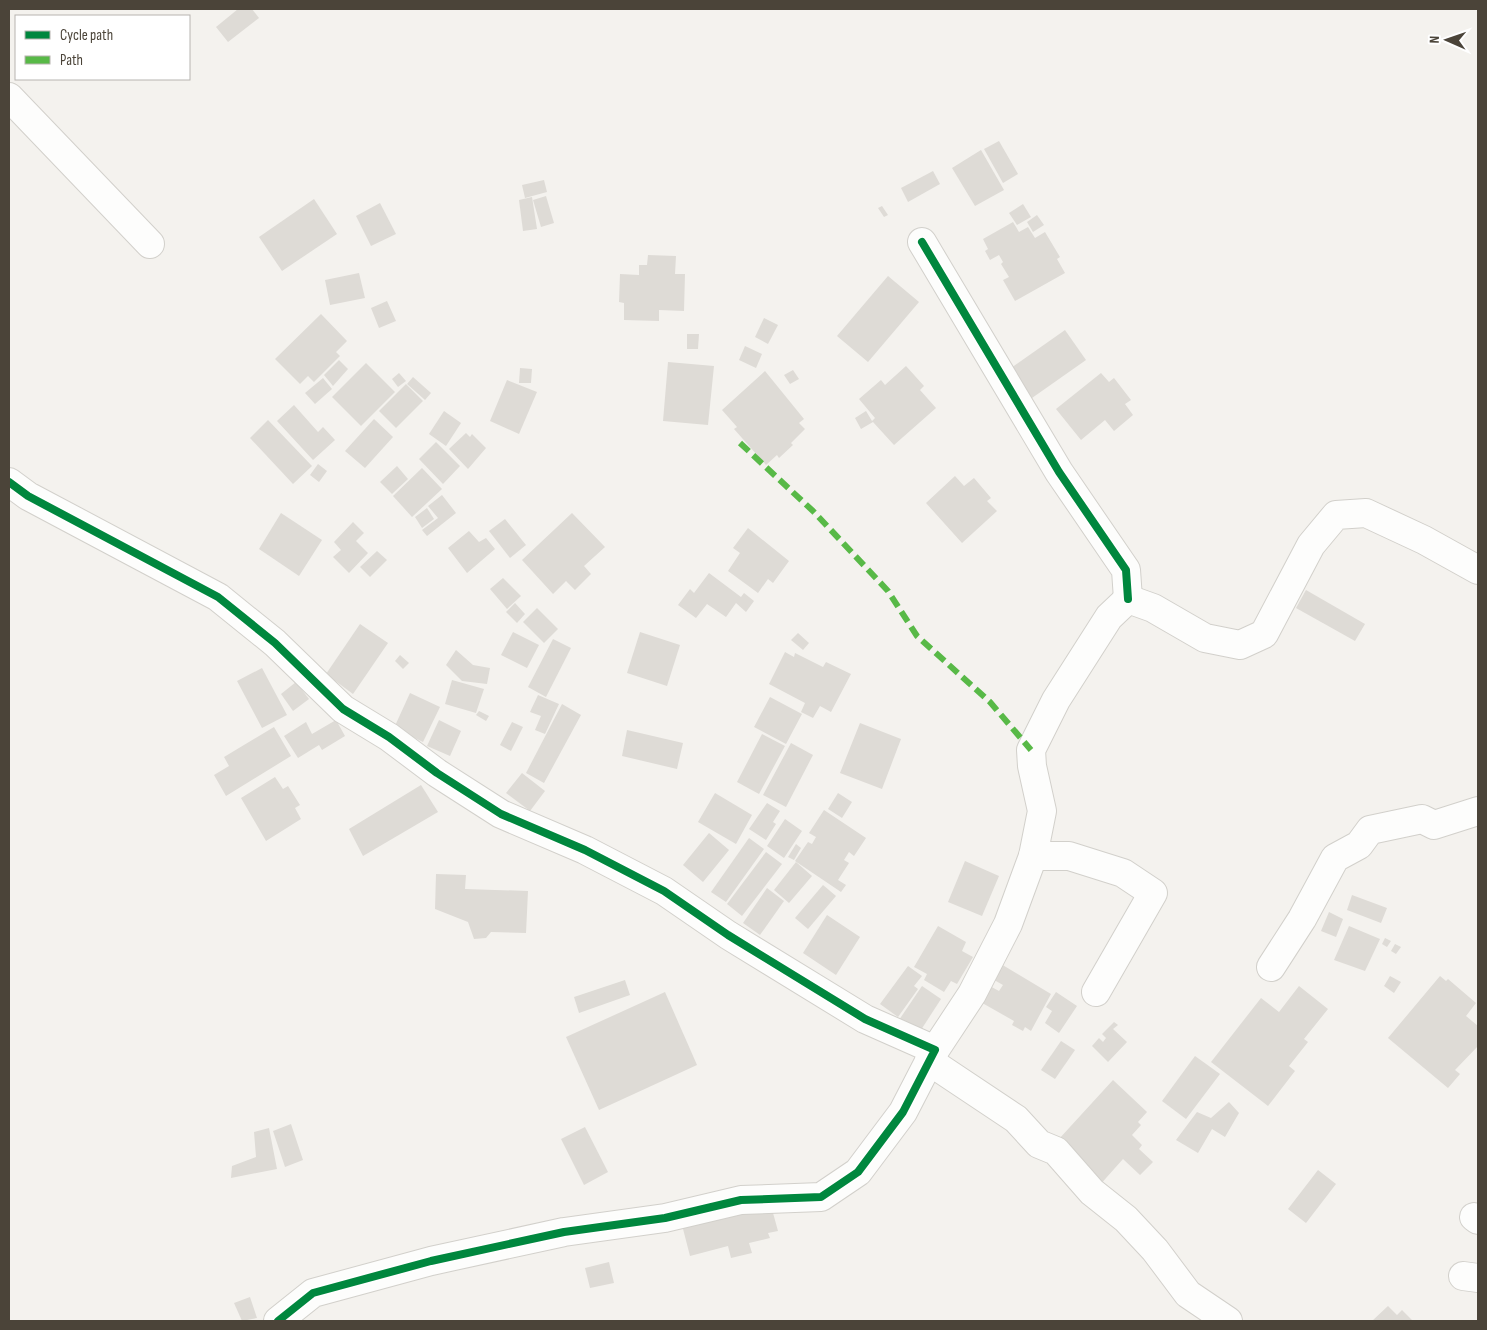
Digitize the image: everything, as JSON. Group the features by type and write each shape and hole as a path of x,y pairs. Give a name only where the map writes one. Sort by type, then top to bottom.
{"street":[{"path":"9,97 150,244"},
{"path":"278,1321 313,1293 432,1261 564,1232 665,1218 741,1200 821,1197 858,1172 903,1112 932,1056 972,994 1003,932 1033,856 1042,810 1032,766 1031,750 1056,700 1109,618 1128,599 1126,570 1059,472 922,242"},
{"path":"9,482 28,496 218,597 275,643 343,709 389,737 437,773 501,814 585,850 664,891 728,935 865,1019 932,1056 1016,1119 1039,1144 1056,1151 1092,1192 1126,1219 1155,1250 1188,1294 1228,1321"},
{"path":"1128,599 1153,608 1206,638 1240,645 1264,634 1312,545 1336,515 1366,513 1424,540 1478,570"},
{"path":"1272,967 1302,919 1335,858 1359,845 1370,830 1422,819 1434,825 1478,811"},
{"path":"1033,856 1069,856 1123,873 1153,893 1096,992"}],"building":[{"path":"238,9 252,9 259,18 228,42 216,27"},
{"path":"999,141 1018,174 1003,183 984,149"},
{"path":"981,150 1004,190 975,206 952,168"},
{"path":"933,171 940,184 908,202 901,188"},
{"path":"544,180 547,192 525,198 522,185"},
{"path":"546,196 554,223 541,227 533,200"},
{"path":"532,197 537,229 523,231 519,200"},
{"path":"314,199 337,234 282,271 259,237"},
{"path":"380,203 396,234 371,246 356,216"},
{"path":"1023,204 1031,217 1017,225 1009,213"},
{"path":"882,206 888,215 884,217 878,208"},
{"path":"1037,215 1044,225 1033,232 1027,222"},
{"path":"1013,222 1019,232 1028,227 1035,238 1045,232 1060,257 1057,259 1065,273 1015,301 1003,280 1009,277 1001,264 1003,262 999,255 990,260 985,251 988,249 983,239"},
{"path":"648,255 676,256 675,274 685,274 684,311 659,310 659,321 624,320 624,303 619,302 620,274 639,275 639,265 647,265"},
{"path":"359,273 365,298 330,305 325,280"},
{"path":"888,276 919,302 868,362 837,336"},
{"path":"387,301 396,321 379,328 371,308"},
{"path":"321,314 347,341 336,352 340,356 314,382 308,376 300,384 275,359"},
{"path":"764,318 778,325 768,344 755,337"},
{"path":"1065,330 1086,360 1032,398 1011,368"},
{"path":"687,334 699,334 698,349 687,349"},
{"path":"745,346 762,354 756,368 739,360"},
{"path":"339,360 348,369 333,386 324,375"},
{"path":"668,362 714,366 708,425 663,421"},
{"path":"366,363 395,392 361,426 332,397"},
{"path":"906,366 924,386 920,390 936,408 894,445 873,422 861,429 855,418 866,411 872,421 875,418 859,399 881,380 885,385"},
{"path":"520,368 532,369 531,383 519,383"},
{"path":"793,370 799,379 790,384 784,375"},
{"path":"765,371 804,419 799,423 805,429 791,443 793,445 779,458 777,455 766,465 734,429 737,427 722,410"},
{"path":"399,373 406,381 398,387 392,379"},
{"path":"1101,373 1109,382 1114,378 1131,400 1125,404 1133,415 1114,431 1105,420 1081,440 1056,409"},
{"path":"413,377 431,393 425,400 407,384"},
{"path":"323,378 332,389 315,404 305,393"},
{"path":"507,380 537,392 519,434 490,421"},
{"path":"406,384 423,401 396,428 379,411"},
{"path":"294,405 318,432 323,427 335,440 313,460 277,421"},
{"path":"444,411 461,423 446,446 429,434"},
{"path":"374,419 393,437 365,468 345,451"},
{"path":"268,420 312,466 293,484 250,438"},
{"path":"466,433 470,437 472,434 486,448 468,469 449,449"},
{"path":"436,442 460,466 443,484 419,459"},
{"path":"318,464 327,471 319,482 310,475"},
{"path":"397,466 408,479 392,494 380,482"},
{"path":"422,468 442,489 412,517 393,496"},
{"path":"955,476 964,486 974,478 991,498 987,501 997,511 962,543 926,503"},
{"path":"442,495 456,513 427,536 422,530 438,518 428,506"},
{"path":"427,508 434,519 422,528 415,517"},
{"path":"281,513 322,540 299,576 259,549"},
{"path":"572,513 605,547 584,566 591,574 575,590 566,581 553,594 522,560"},
{"path":"505,519 526,545 510,558 489,531"},
{"path":"353,522 364,533 356,541 368,553 349,573 333,557 341,550 334,542"},
{"path":"748,528 789,561 773,583 768,579 758,593 728,571 740,553 733,548"},
{"path":"469,531 479,542 486,538 495,549 467,573 448,548"},
{"path":"377,551 387,560 370,577 360,567"},
{"path":"709,573 741,597 744,593 754,601 746,612 736,603 726,617 707,604 696,618 678,605 690,589 694,593"},
{"path":"503,578 521,596 507,609 490,589"},
{"path":"1306,590 1365,624 1355,641 1296,608"},
{"path":"515,603 525,614 517,623 506,612"},
{"path":"537,608 558,629 544,643 523,622"},
{"path":"360,624 388,643 353,694 326,674"},
{"path":"513,632 539,645 527,668 501,655"},
{"path":"640,632 680,645 667,686 627,673"},
{"path":"798,633 809,643 803,650 791,640"},
{"path":"553,639 571,648 546,697 528,687"},
{"path":"456,650 473,665 490,668 487,684 462,681 446,665"},
{"path":"785,652 794,657 795,653 823,667 826,662 851,674 831,712 820,706 813,718 801,712 805,703 769,684"},
{"path":"400,655 409,663 403,669 395,661"},
{"path":"262,668 287,715 262,728 237,681"},
{"path":"452,680 484,689 476,713 445,704"},
{"path":"296,682 309,699 293,711 281,694"},
{"path":"410,693 440,707 423,742 394,728"},
{"path":"538,695 559,704 545,734 535,730 541,716 530,712"},
{"path":"770,697 802,714 786,744 754,727"},
{"path":"562,704 581,715 544,783 526,773"},
{"path":"479,711 489,716 486,721 476,715"},
{"path":"336,720 345,736 322,750 319,745 298,758 284,736 306,722 312,734"},
{"path":"439,720 461,731 450,756 427,746"},
{"path":"512,722 523,727 511,751 500,745"},
{"path":"860,723 901,739 882,789 840,773"},
{"path":"274,727 291,756 226,796 214,775 229,766 224,757"},
{"path":"627,730 683,743 677,769 622,756"},
{"path":"762,734 785,746 759,794 737,782"},
{"path":"791,743 813,755 786,807 763,795"},
{"path":"522,773 545,791 530,811 506,793"},
{"path":"275,777 283,789 288,786 300,805 295,808 301,819 266,841 241,798"},
{"path":"421,785 438,812 363,856 349,829"},
{"path":"715,793 752,815 736,844 698,822"},
{"path":"838,793 852,802 842,818 828,809"},
{"path":"767,803 780,811 773,822 776,824 766,840 749,829"},
{"path":"824,810 866,838 854,856 849,852 844,860 849,863 838,880 846,885 841,892 795,861 808,842 812,844 816,837 809,833"},
{"path":"785,819 802,831 784,858 767,846"},
{"path":"709,833 729,850 703,882 683,865"},
{"path":"749,838 764,849 726,902 711,892"},
{"path":"796,844 801,848 794,860 788,857"},
{"path":"766,852 782,864 742,916 727,904"},
{"path":"965,861 999,876 982,916 948,902"},
{"path":"796,862 812,876 789,903 774,890"},
{"path":"436,874 466,875 465,889 528,891 526,933 491,932 486,938 474,939 468,922 435,909"},
{"path":"823,885 836,896 808,929 795,918"},
{"path":"767,888 784,901 760,935 743,923"},
{"path":"1352,895 1387,908 1381,923 1347,910"},
{"path":"1329,912 1343,919 1336,937 1321,931"},
{"path":"827,915 860,937 836,975 803,953"},
{"path":"938,926 966,942 962,951 973,957 957,984 951,981 944,992 924,980 927,974 914,967"},
{"path":"1349,926 1380,939 1365,971 1334,960"},
{"path":"1385,938 1391,941 1387,947 1382,944"},
{"path":"1395,944 1401,947 1396,954 1391,951"},
{"path":"996,961 1051,994 1031,1031 1025,1027 1023,1031 1012,1025 1014,1021 977,1000 986,984 999,991 1003,985 987,976"},
{"path":"908,966 922,976 914,986 918,989 898,1017 880,1004"},
{"path":"1390,976 1401,982 1394,993 1384,986"},
{"path":"1440,976 1446,981 1448,979 1476,1003 1466,1016 1478,1026 1478,1046 1455,1070 1460,1074 1448,1088 1388,1038"},
{"path":"625,980 630,995 579,1013 574,997"},
{"path":"922,986 941,999 919,1033 899,1020"},
{"path":"1299,986 1328,1009 1304,1039 1308,1042 1289,1066 1295,1071 1268,1106 1211,1062 1261,998 1279,1012"},
{"path":"665,992 697,1065 599,1110 566,1037"},
{"path":"1056,992 1077,1006 1059,1033 1045,1023 1052,1011 1046,1007"},
{"path":"1114,1022 1118,1025 1113,1029 1127,1042 1108,1062 1092,1046 1099,1038 1103,1042 1106,1038 1102,1034"},
{"path":"1061,1041 1075,1050 1055,1079 1041,1070"},
{"path":"1195,1056 1220,1074 1186,1119 1162,1101"},
{"path":"1113,1080 1147,1112 1138,1122 1141,1125 1132,1135 1142,1145 1139,1149 1153,1162 1140,1175 1123,1159 1098,1187 1059,1139"},
{"path":"1229,1102 1239,1113 1225,1137 1212,1129 1198,1153 1176,1140 1197,1112 1211,1118"},
{"path":"291,1124 303,1160 285,1167 273,1131"},
{"path":"585,1127 608,1172 584,1185 561,1139"},
{"path":"269,1128 277,1169 231,1178 232,1166 256,1157 254,1132"},
{"path":"1318,1170 1336,1184 1306,1223 1288,1209"},
{"path":"770,1202 778,1231 768,1233 770,1238 749,1243 752,1253 731,1258 728,1246 690,1256 682,1225"},
{"path":"609,1262 614,1283 590,1288 585,1268"},
{"path":"250,1297 257,1318 242,1321 234,1303"},
{"path":"1388,1306 1397,1315 1402,1310 1413,1321 1372,1321"}],"marked path":[{"path":"740,443 813,511 888,591 917,636 990,702 1031,750"}],"cycle path":[{"path":"922,242 1059,472 1126,570 1128,599"},
{"path":"9,482 28,496 218,597 275,643 343,709 389,737 437,773 501,814 585,850 664,891 728,935 865,1019 935,1050 903,1112 858,1172 821,1197 741,1200 665,1218 564,1232 431,1261 313,1293 278,1321"}]}
